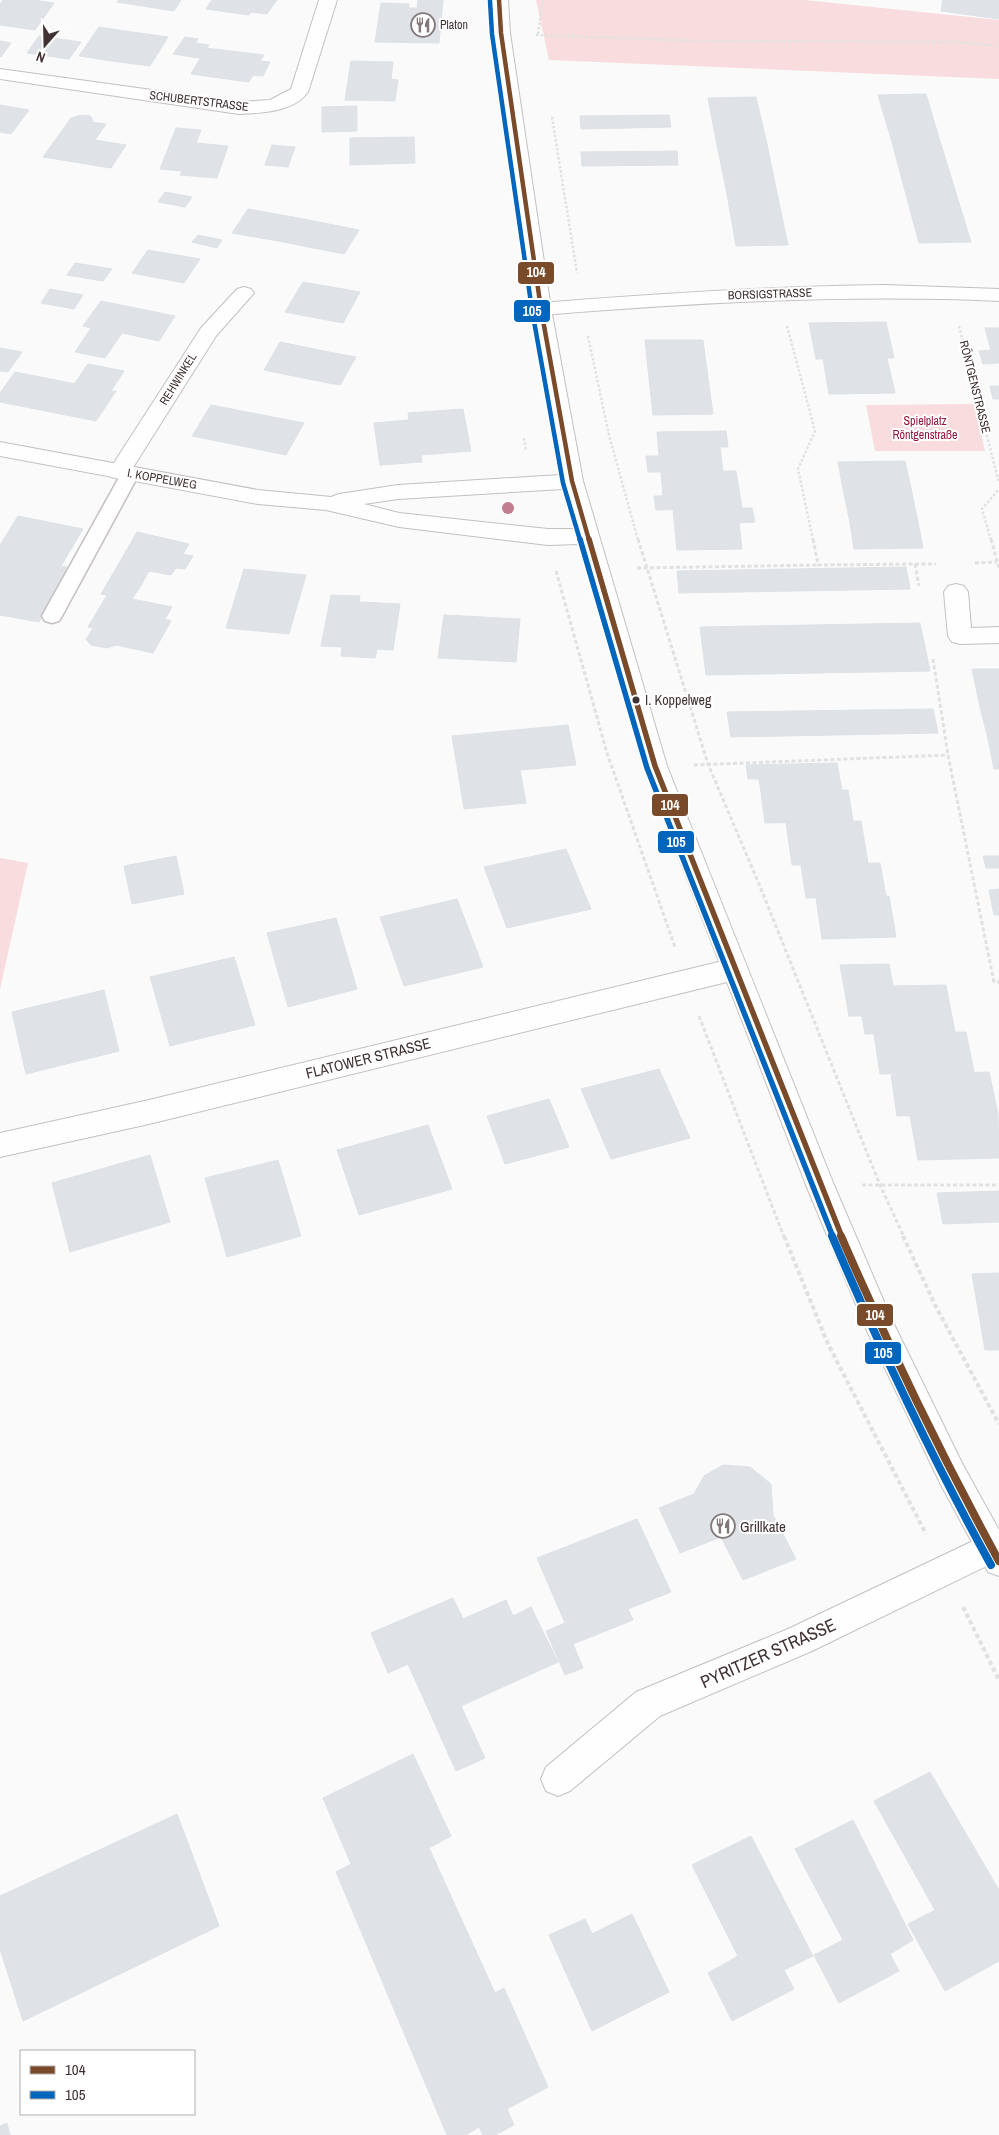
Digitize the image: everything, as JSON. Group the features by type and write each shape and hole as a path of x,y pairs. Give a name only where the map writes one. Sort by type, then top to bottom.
{"street":[{"name":"SCHUBERTSTRASSE","path":"0,74 239,108 277,105 291,99 299,92 328,0"},
{"path":"498,0 501,33 541,309 572,481 655,766 820,1185 878,1322 952,1475 995,1554"},
{"name":"BORSIGSTRASSE","path":"541,309 693,297 853,290 999,295"},
{"name":"REHWINKEL","path":"124,473 208,332 244,294"},
{"name":"I. KOPPELWEG","path":"0,449 258,496 326,503 409,521 548,537 588,536"},
{"name":"I. KOPPELWEG","path":"326,503 398,492 572,481"},
{"path":"956,592 960,636 999,635"},
{"name":"FLATOWER STRASSE","path":"0,1145 159,1109 735,969"},
{"name":"PYRITZER STRASSE","path":"558,1778 648,1704 800,1640 945,1571 995,1554"}],"lane":[{"path":"52,616 124,473"}],"path":[{"path":"540,44 538,35 543,0"},
{"path":"501,33 702,40 957,42 999,46"},
{"path":"551,112 582,306 609,435 646,568 708,764 763,893 880,1185 936,1307 999,1424"},
{"name":"RÖNTGENSTRASSE","path":"951,292 999,483"},
{"path":"779,294 815,431 798,469 818,565"},
{"path":"999,489 982,509 999,568"},
{"path":"646,568 915,564 919,590"},
{"path":"932,654 948,755 994,982 999,982"},
{"path":"655,766 948,755"},
{"path":"687,981 772,1207 828,1344 999,1680"},
{"path":"820,1185 999,1185"}],"green space":[{"path":"536,0 804,0 999,20 999,79 549,60"},
{"name":"Spielplatz Röntgenstraße","path":"974,404 985,451 875,451 866,405"},
{"path":"0,858 28,863 0,989"}],"building":[{"path":"3,0 33,0 54,3 35,30 0,25 0,4"},
{"path":"119,0 181,0 174,11 117,2"},
{"path":"212,0 277,0 267,14 251,12 249,15 206,9"},
{"path":"418,0 443,0 439,43 375,42 381,3 409,4 409,8 417,8"},
{"path":"943,0 999,0 999,19 941,11"},
{"path":"99,27 132,32 112,61 79,56"},
{"path":"132,32 168,37 150,66 112,61"},
{"path":"39,36 81,42 69,59 27,53"},
{"path":"185,37 198,39 186,56 173,54"},
{"path":"0,41 11,43 1,57 0,56"},
{"path":"195,43 209,45 199,58 186,56"},
{"path":"206,48 264,55 260,61 270,62 263,76 253,75 249,82 191,74"},
{"path":"351,61 393,62 391,79 398,80 395,101 345,100"},
{"path":"926,94 940,141 892,142 878,95"},
{"path":"756,97 767,144 717,145 708,98"},
{"path":"0,105 29,110 11,134 0,132"},
{"path":"357,106 357,115 322,116 322,107"},
{"path":"82,115 90,116 93,120 91,122 106,124 95,140 126,145 111,168 43,157 71,118"},
{"path":"357,115 357,131 322,132 322,116"},
{"path":"669,115 671,127 581,129 580,116"},
{"path":"176,128 201,130 196,143 228,146 217,178 180,175 182,171 160,169"},
{"path":"414,137 415,163 350,165 350,138"},
{"path":"940,141 955,190 905,191 892,142"},
{"path":"767,144 777,193 727,194 717,145"},
{"path":"272,145 295,147 288,167 265,165"},
{"path":"677,151 678,165 582,166 581,152"},
{"path":"955,190 971,242 919,243 905,191"},
{"path":"165,192 192,197 185,207 158,202"},
{"path":"777,193 788,245 736,246 727,194"},
{"path":"248,209 293,217 278,241 232,233"},
{"path":"293,217 359,230 344,254 278,241"},
{"path":"198,235 222,240 217,248 192,242"},
{"path":"148,250 200,259 184,283 132,273"},
{"path":"75,263 112,269 103,281 67,275"},
{"path":"303,282 360,292 343,323 285,312"},
{"path":"50,289 83,295 74,309 41,303"},
{"path":"101,301 175,316 159,341 122,333 105,358 75,352 91,328 83,326"},
{"path":"886,322 894,358 816,359 809,323"},
{"path":"985,328 999,328 999,363 983,364 979,351 991,350"},
{"path":"645,340 703,340 708,378 649,379"},
{"path":"280,342 334,353 318,381 264,370"},
{"path":"0,348 22,352 8,372 0,371"},
{"path":"334,353 356,357 340,385 318,381"},
{"path":"887,358 895,393 829,394 823,359"},
{"path":"88,364 124,371 111,391 75,383"},
{"path":"15,372 116,391 96,421 0,402 0,393"},
{"path":"708,378 713,414 653,415 649,379"},
{"path":"990,386 999,386 999,399 993,399"},
{"path":"211,405 304,423 286,455 192,436"},
{"path":"463,409 471,451 421,455 422,462 380,465 374,423 409,420 408,413"},
{"path":"726,431 728,447 720,447 723,471 648,472 646,456 659,456 657,432"},
{"path":"905,461 912,493 844,494 838,462"},
{"path":"736,471 742,508 656,510 654,496 663,496 661,472"},
{"path":"912,493 918,522 850,523 844,494"},
{"path":"752,508 755,522 739,523 742,549 677,550 673,509"},
{"path":"18,516 83,529 61,566 71,568 39,622 0,615 0,545"},
{"path":"918,522 923,548 854,549 850,523"},
{"path":"137,532 189,544 183,554 193,556 185,569 176,568 171,575 149,571 142,584 111,577"},
{"path":"906,567 910,589 679,593 677,571"},
{"path":"244,569 306,575 289,634 226,628"},
{"path":"111,577 142,584 132,599 172,607 165,619 171,621 153,653 116,645 107,648 91,645 86,639 93,628 88,627 107,595 101,594"},
{"path":"331,595 360,596 359,602 400,604 393,650 377,649 375,658 341,656 342,647 321,646"},
{"path":"444,615 520,619 516,662 438,658"},
{"path":"920,623 930,671 706,675 700,627"},
{"path":"972,669 999,669 999,707 980,707"},
{"path":"980,707 999,707 999,739 988,739"},
{"path":"933,709 938,733 731,737 727,712"},
{"path":"568,725 576,765 520,770 526,803 464,809 452,736"},
{"path":"988,739 999,739 999,769 994,769"},
{"path":"837,763 842,790 761,792 759,779 748,779 746,765"},
{"path":"848,790 853,821 765,823 761,792"},
{"path":"861,821 868,863 792,865 786,823"},
{"path":"566,849 591,909 507,928 484,867"},
{"path":"176,856 184,894 132,904 124,866"},
{"path":"983,856 999,856 999,868 986,868"},
{"path":"880,863 886,896 806,898 801,865"},
{"path":"999,889 999,915 994,915 989,890"},
{"path":"889,896 896,937 822,939 816,898"},
{"path":"457,899 483,967 404,986 380,917"},
{"path":"336,918 357,989 288,1007 267,933"},
{"path":"234,957 255,1025 170,1046 150,977"},
{"path":"889,964 893,986 844,987 840,965"},
{"path":"946,985 955,1032 865,1034 862,1016 849,1016 844,987"},
{"path":"104,990 119,1051 26,1074 12,1012"},
{"path":"966,1032 974,1072 880,1074 874,1034"},
{"path":"659,1069 690,1138 611,1159 581,1089"},
{"path":"989,1072 998,1114 897,1116 891,1075"},
{"path":"549,1099 569,1147 505,1164 487,1116"},
{"path":"998,1114 999,1158 918,1160 910,1116"},
{"path":"428,1125 452,1189 359,1215 337,1150"},
{"path":"150,1155 170,1222 70,1252 52,1183"},
{"path":"278,1160 301,1236 227,1257 205,1178"},
{"path":"999,1191 999,1222 943,1224 937,1193"},
{"path":"999,1273 999,1350 985,1350 972,1274"},
{"name":"Grillkate","path":"723,1465 750,1467 771,1484 773,1515 796,1559 743,1580 721,1537 680,1553 659,1508 694,1494 704,1476"},
{"path":"637,1519 671,1592 628,1609 633,1620 573,1644 583,1668 565,1675 546,1631 565,1623 537,1558"},
{"path":"453,1598 463,1619 506,1600 513,1616 531,1607 558,1662 461,1706 485,1758 456,1771 408,1664 388,1673 371,1633"},
{"path":"413,1754 451,1836 429,1848 495,1993 504,1988 548,2087 507,2109 514,2125 495,2135 483,2135 479,2127 466,2135 447,2135 336,1872 351,1864 323,1798"},
{"path":"930,1772 999,1890 999,1961 945,1991 908,1924 935,1910 874,1801"},
{"path":"177,1814 219,1926 23,2021 0,1949 0,1896"},
{"path":"853,1820 913,1940 890,1954 899,1971 839,2003 814,1955 843,1940 795,1849"},
{"path":"751,1836 813,1956 784,1970 794,1989 732,2021 708,1973 738,1956 692,1865"},
{"path":"632,1914 669,1992 592,2031 549,1935 585,1919 592,1934"},
{"path":"7,2123 10,2135 0,2135 0,2126"}],"transit line":[{"name":"104","path":"499,0 501,33 541,309 572,481 655,766 820,1185 878,1322 952,1475 999,1561"},
{"name":"105","path":"490,1 492,34 532,310 563,483 647,768 812,1188 870,1325 944,1479 991,1565"}],"place":[{"name":"Platon","path":"423,25"},
{"name":"I. Koppelweg","path":"636,700"},
{"name":"Grillkate","path":"723,1526"}]}
